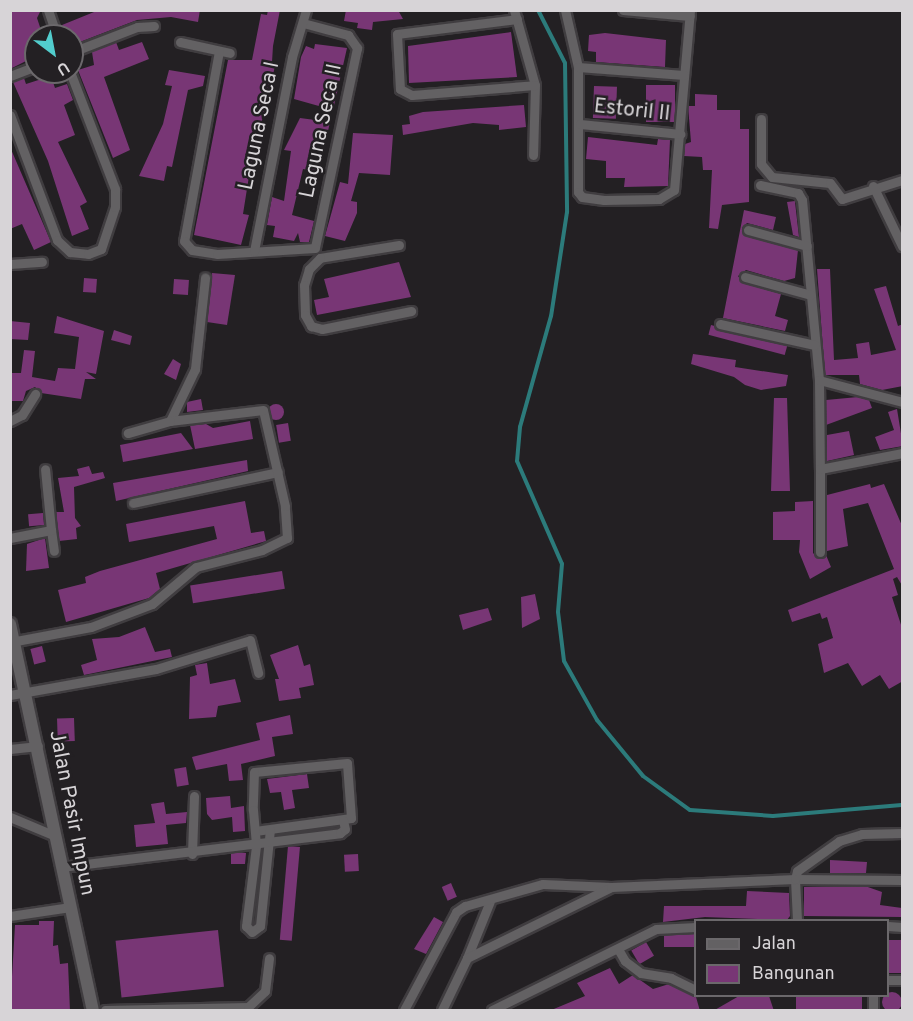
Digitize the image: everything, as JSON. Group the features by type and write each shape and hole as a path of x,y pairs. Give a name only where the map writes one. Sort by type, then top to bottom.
{"street":[{"name":"Laguna Seca I","path":"254,251 292,57 306,10"},
{"path":"565,10 578,67 579,192 582,197 604,200 669,195 680,169 684,75 690,13 623,10"},
{"path":"533,154 535,85 515,15 397,34 400,89 412,95 535,85"},
{"name":"Laguna Seca II","path":"303,23 348,35 357,48 315,248"},
{"path":"84,47 137,27 154,26"},
{"path":"180,42 230,53"},
{"path":"219,51 183,236 192,250 297,253 315,248 320,258"},
{"path":"578,67 684,75"},
{"path":"10,115 57,240 70,252 88,254 101,249 115,207 115,189 75,84"},
{"path":"761,119 765,173 830,183 842,199 873,186 903,180"},
{"name":"Estoril II","path":"579,124 681,134"},
{"path":"760,185 801,196 819,380 820,552"},
{"path":"873,186 903,246"},
{"path":"748,230 807,246"},
{"path":"399,244 320,258 309,269 304,285 305,315 311,326 322,329 411,311"},
{"path":"10,264 42,262"},
{"path":"170,421 195,369 205,278"},
{"path":"745,278 811,295"},
{"path":"720,324 815,345"},
{"path":"819,380 903,402"},
{"path":"10,421 22,415 35,394"},
{"path":"16,641 92,627 152,604 196,567 285,542 285,506 263,410 170,421 128,433"},
{"path":"820,469 903,453"},
{"path":"45,469 54,550"},
{"path":"133,503 278,472"},
{"path":"10,538 51,530"},
{"name":"Jalan Pasir Impun","path":"10,624 28,692 53,835 93,1011"},
{"path":"10,694 156,669 250,640 258,673"},
{"path":"10,749 38,746"},
{"path":"255,831 343,820 353,814 347,763 259,768 253,775 255,831 256,846 246,926 252,933 260,926 270,830"},
{"path":"192,854 194,795"},
{"path":"10,817 53,835"},
{"path":"61,867 192,854 340,833 345,829 343,820"},
{"path":"796,919 795,879 797,871 840,841 862,834 903,833"},
{"path":"404,1011 456,912 543,884 611,887 795,879 903,880"},
{"path":"466,958 611,887"},
{"path":"442,1011 490,901"},
{"path":"10,916 70,907"},
{"path":"492,1011 660,927 694,927"},
{"path":"618,949 625,961 641,973 671,978 694,989"},
{"path":"105,1011 248,1007 265,992 269,958"}],"building":[{"path":"10,10 41,10 37,18 39,24 24,24 24,62 10,69"},
{"path":"99,10 200,10 198,22 171,17 137,20 84,40 84,24 64,24"},
{"path":"268,10 280,10 273,46 272,62 276,62 250,170 243,214 249,215 241,245 194,235 228,60 252,60 261,14 267,15"},
{"path":"346,10 398,10 403,19 373,22 372,30 357,28 358,23 344,21"},
{"path":"511,32 517,77 409,83 408,46"},
{"path":"605,33 666,40 665,67 596,62 596,52 588,51 589,35"},
{"path":"116,42 119,50 142,42 149,59 104,77 130,150 113,158 84,84 84,68 94,65 92,52"},
{"path":"315,44 347,48 333,110 294,99 301,57 306,46 314,49"},
{"path":"169,70 205,76 203,86 188,90 172,167 167,166 164,181 139,176 163,124 172,86 165,85"},
{"path":"24,78 24,84 54,84 55,88 67,84 73,100 64,105 75,135 58,142 87,202 80,206 89,229 72,236 48,161 13,82"},
{"path":"646,85 675,85 675,122 646,122"},
{"path":"594,86 617,87 616,119 593,118"},
{"path":"695,94 717,95 717,110 740,110 740,129 749,129 749,202 722,205 718,229 709,228 712,170 703,170 702,157 684,156 685,144 691,142 688,106 695,106"},
{"path":"524,105 526,127 499,130 499,125 473,123 403,135 402,125 410,124 409,116 423,112"},
{"path":"300,118 330,122 319,172 303,169 292,215 314,221 309,242 300,242 298,233 294,241 273,237 275,226 267,225 272,197 284,201 291,151 284,150"},
{"path":"353,133 393,135 390,175 359,173 351,201 357,202 357,213 345,241 325,236 340,182 348,184"},
{"path":"588,137 657,145 658,139 670,140 668,186 624,187 625,178 606,178 606,161 586,159"},
{"path":"10,147 51,242 34,250 22,224 10,229"},
{"path":"795,201 799,237 793,235 787,202"},
{"path":"744,210 776,217 773,230 747,223 742,228 744,235 798,250 795,278 784,281 746,270 738,276 743,283 781,294 775,316 788,320 785,331 723,318"},
{"path":"399,262 411,297 317,315 314,300 329,297 324,279"},
{"path":"817,269 830,269 834,360 858,358 856,344 869,342 871,355 896,350 874,289 886,286 898,326 903,324 903,386 882,390 860,384 859,375 825,375"},
{"path":"212,273 235,275 227,325 207,322"},
{"path":"84,278 97,279 96,293 83,292"},
{"path":"174,279 189,280 188,295 173,294"},
{"path":"57,316 104,331 96,374 86,372 96,379 85,379 81,399 41,393 35,387 26,391 23,401 11,401 10,373 21,373 24,350 35,351 32,377 55,381 58,368 75,369 79,337 54,333"},
{"path":"10,321 30,323 28,340 10,339"},
{"path":"711,325 787,345 785,355 708,335"},
{"path":"114,330 132,336 130,345 111,340"},
{"path":"693,354 736,360 735,367 788,375 786,386 761,390 745,385 734,377 691,364"},
{"path":"173,359 181,364 176,380 164,374"},
{"path":"858,397 869,400 872,408 826,425 826,400"},
{"path":"774,398 787,398 790,491 771,491"},
{"path":"201,399 203,410 187,412 187,402"},
{"path":"276,404 282,406 284,412 282,418 276,420 270,418 268,412 270,406"},
{"path":"897,409 903,446 880,450 875,437 894,430 888,412"},
{"path":"250,421 253,439 195,449 190,425 206,424 213,428"},
{"path":"288,423 291,441 279,443 276,425"},
{"path":"849,431 854,455 827,461 827,435"},
{"path":"181,433 193,449 123,462 120,445"},
{"path":"247,460 248,471 116,501 113,483"},
{"path":"89,466 92,474 103,472 105,478 74,487 75,518 81,526 76,528 77,539 59,541 56,512 64,512 58,478 79,476 77,469"},
{"path":"870,484 871,488 884,484 903,528 903,587 897,577 893,579 898,595 892,597 903,631 903,681 889,689 880,675 862,686 848,663 824,673 818,644 833,638 827,617 822,619 820,613 792,622 788,610 894,569 868,503 843,509 848,546 827,551 827,495"},
{"path":"245,501 251,533 264,531 266,541 156,573 160,589 149,598 66,622 58,590 86,583 85,577 100,571 217,539 214,526 129,542 126,524"},
{"path":"813,501 813,553 819,559 826,555 831,567 810,579 799,552 800,540 773,540 773,512 795,511 795,502"},
{"path":"43,513 44,525 29,526 28,514"},
{"path":"45,538 49,568 26,571 27,544"},
{"path":"282,571 285,589 193,603 190,586"},
{"path":"535,594 540,619 522,628 521,597"},
{"path":"488,608 492,620 463,630 459,615"},
{"path":"145,627 155,652 170,649 172,657 84,675 81,665 97,660 92,639 119,637"},
{"path":"298,645 304,666 310,664 314,685 299,688 301,698 279,701 275,679 279,679 270,655"},
{"path":"42,646 46,662 34,664 30,649"},
{"path":"207,663 210,684 235,679 241,702 218,706 216,717 189,719 190,677 197,675 195,665"},
{"path":"290,715 293,734 272,737 275,756 241,764 243,780 229,781 227,764 196,770 192,757 260,740 256,723"},
{"path":"74,718 75,741 58,742 57,719"},
{"path":"186,767 189,785 177,787 174,769"},
{"path":"307,774 309,788 292,790 295,808 284,810 281,792 270,793 267,779"},
{"path":"230,796 231,808 244,806 245,831 233,832 232,817 212,820 207,814 206,798"},
{"path":"164,802 166,814 187,812 186,823 166,825 168,844 136,847 134,825 155,823 151,804"},
{"path":"288,846 300,847 292,941 280,940"},
{"path":"231,853 246,853 245,864 231,864"},
{"path":"358,854 359,871 345,872 344,855"},
{"path":"830,860 867,862 866,873 830,873"},
{"path":"451,883 457,897 448,901 442,887"},
{"path":"865,886 882,892 880,905 902,908 902,917 804,916 804,887"},
{"path":"747,891 789,893 790,916 788,919 705,917 663,922 664,906 746,906"},
{"path":"434,917 443,922 426,954 414,949"},
{"path":"39,921 54,921 53,946 58,945 60,964 68,963 70,1011 10,1011 15,925 39,925"},
{"path":"218,930 224,987 122,997 116,941"},
{"path":"664,934 694,934 694,947 664,947"},
{"path":"889,940 902,940 902,973 889,973"},
{"path":"646,942 654,956 639,964 631,950"},
{"path":"610,968 619,984 633,975 653,989 669,984 696,997 700,1011 549,1011 585,996 577,983"},
{"path":"889,993 896,993 901,998 901,1006 896,1011 888,1011 883,1006 883,998 889,997"},
{"path":"737,997 769,997 774,1011 713,1011"},
{"path":"796,997 862,997 862,1010 796,1010"}],"waterway":[{"path":"538,10 565,63 567,212 551,316 520,427 517,461 562,564 558,612 564,661 597,720 643,776 690,810 773,816 902,805"}]}
